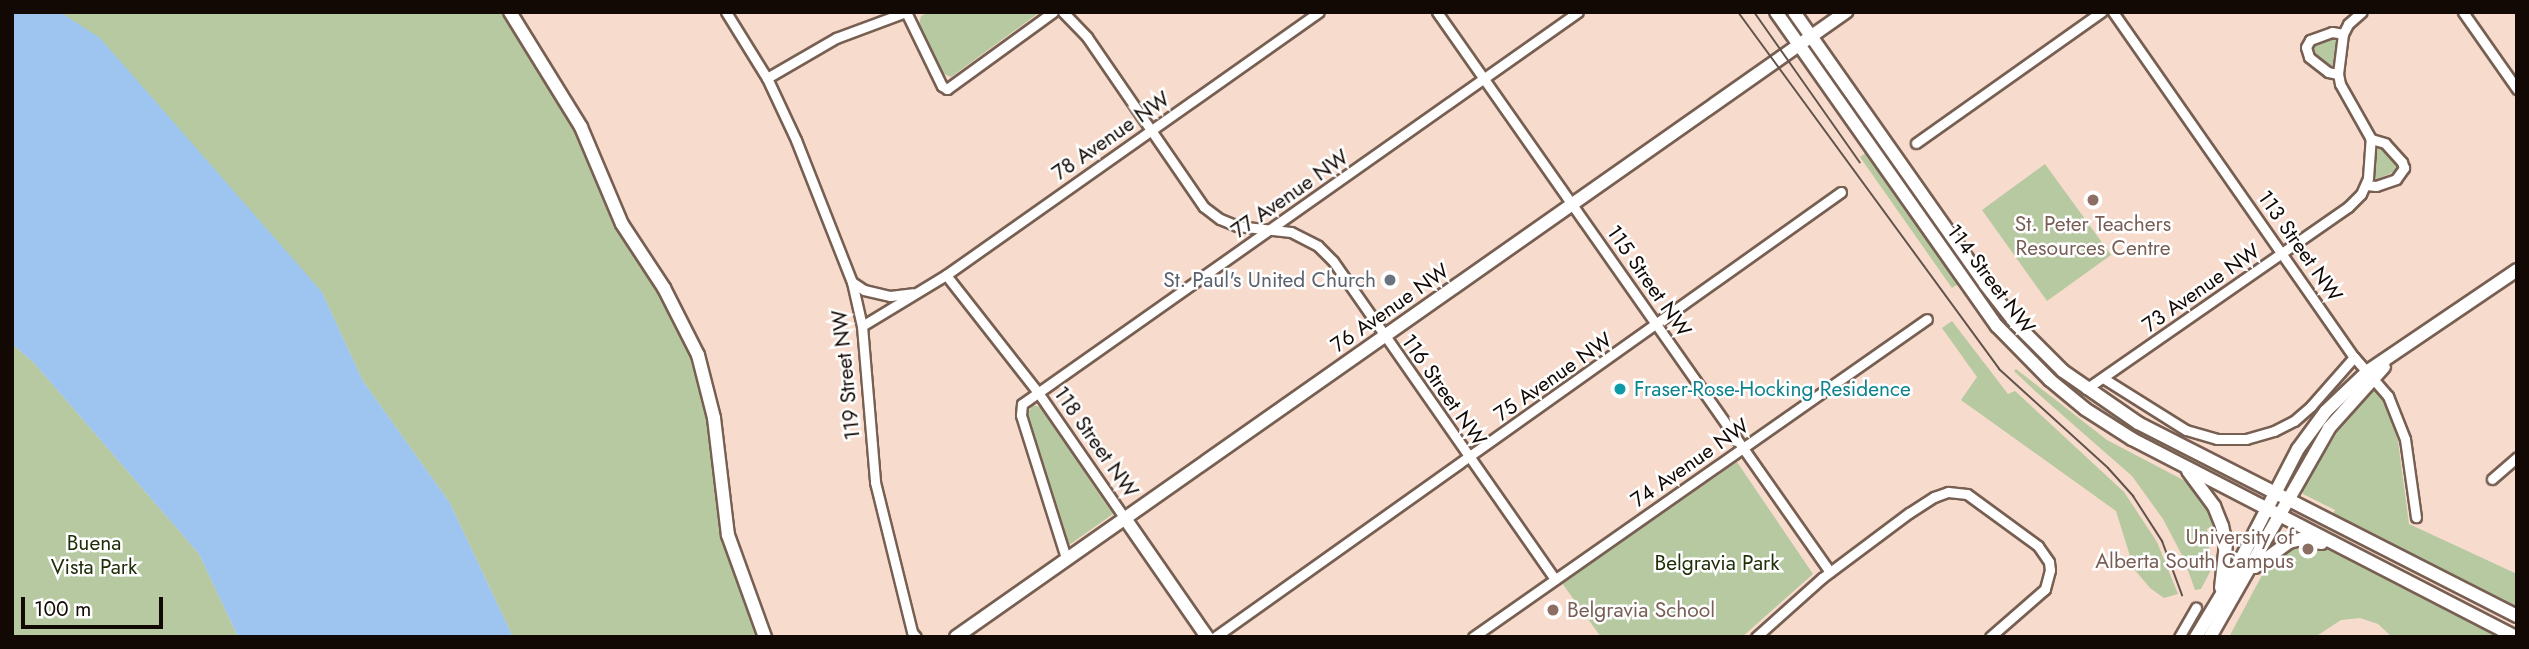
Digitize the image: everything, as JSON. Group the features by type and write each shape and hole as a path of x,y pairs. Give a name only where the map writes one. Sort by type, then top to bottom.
{"main road":[{"path":"510,12 581,127 622,224 664,288 698,355 714,418 729,535 765,637"},
{"name":"114 Street NW","path":"1776,12 2009,339 2050,380 2085,409 2185,468 2286,519"},
{"name":"114 Street NW","path":"1794,12 2008,314 2044,354 2085,389 2138,423 2289,500"},
{"name":"76 Avenue NW","path":"956,637 1846,12"},
{"path":"2196,637 2274,492 2316,424 2337,398 2517,271"},
{"path":"2289,500 2329,428 2371,374"},
{"path":"2210,637 2244,576 2286,519 2289,488 2315,437 2316,424"},
{"path":"2185,468 2208,497 2222,526 2226,561 2220,596"},
{"path":"2289,500 2517,616"},
{"name":"118 Street NW","path":"1124,517 1207,637"},
{"path":"2286,519 2515,637"},
{"path":"2244,576 2276,548 2289,542 2314,540 2344,549"}],"street":[{"name":"119 Street NW","path":"726,12 767,78 796,140 852,282 862,326 875,482 913,635"},
{"path":"767,78 826,43 906,12 942,86 947,89 1053,12"},
{"name":"116 Street NW","path":"1063,12 1087,37 1198,199 1212,213 1237,226 1273,228 1301,236 1326,253 1555,579"},
{"name":"78 Avenue NW","path":"862,326 946,275 1319,12"},
{"name":"115 Street NW","path":"1437,12 1830,572"},
{"name":"77 Avenue NW","path":"1022,404 1578,12"},
{"path":"1916,143 2101,12"},
{"name":"113 Street NW","path":"2113,12 2354,357 2388,396 2405,439 2416,517"},
{"path":"2362,12 2348,24 2343,34 2338,74 2340,84 2371,139 2366,184 2376,186 2396,179 2404,168 2385,142 2371,139"},
{"path":"2463,12 2517,89"},
{"path":"2338,74 2330,74 2307,54 2306,47 2311,40 2332,32 2343,34"},
{"name":"73 Avenue NW","path":"2085,389 2348,206 2366,184"},
{"name":"75 Avenue NW","path":"1215,637 1658,325 1841,192"},
{"name":"118 Street NW","path":"946,275 1037,391 1124,517"},
{"name":"78 Avenue NW","path":"852,282 864,290 890,296 925,289"},
{"name":"74 Avenue NW","path":"1473,637 1927,319"},
{"path":"2103,378 2186,430 2208,437 2237,440 2263,435 2294,421 2311,406 2354,357"},
{"name":"118 Street NW","path":"1022,404 1021,415 1066,558"},
{"path":"2492,480 2517,457"},
{"path":"1756,637 1830,572 1934,497 1962,492 2038,547 2050,570 2045,589 1990,637"},
{"path":"2179,637 2196,607"}],"green space":[{"path":"60,12 501,12 580,140 614,224 668,309 688,350 708,420 722,540 757,637 513,637 450,503 363,381 322,292"},
{"path":"929,12 1040,12 951,77 942,73 919,25 921,16"},
{"path":"2333,37 2338,39 2334,69 2313,53 2311,48 2314,44"},
{"path":"2378,145 2397,165 2398,170 2373,181"},
{"path":"1867,152 1960,283 1952,288 1860,157"},
{"path":"2045,164 2111,255 2047,301 1982,210"},
{"path":"1952,321 2008,394 2015,391 2124,492 2157,542 2178,594 2164,598 2150,588 2134,569 2116,511 1961,400 1977,377 1942,328"},
{"name":"Buena Vista Park","path":"12,344 34,363 199,554 238,637 12,637"},
{"path":"2016,369 2107,440 2189,483 2205,500 2217,524 2207,529 2212,568 2201,589 2195,590 2184,559 2163,519 2132,476 2035,391 2014,371"},
{"path":"2376,389 2387,409 2398,441 2409,524 2517,574 2517,609 2333,514 2335,510 2303,494 2303,486 2323,446 2328,447 2344,422"},
{"path":"1033,405 1040,407 1113,514 1069,545 1027,414"},
{"name":"Belgravia Park","path":"1737,462 1813,574 1742,637 1601,637 1562,583"},
{"name":"University of Alberta South Campus","path":"2296,545 2323,545 2501,637 2392,637 2378,624 2360,618 2341,620 2315,637 2229,637 2269,562"}],"water":[{"path":"12,12 60,12 100,38 322,292 363,381 450,503 513,637 238,637 199,554 34,363 12,344"}],"tram line":[{"path":"1738,12 1999,369 2108,468 2133,496 2162,541 2182,595"},
{"path":"1754,12 1860,163"}],"place":[{"name":"St. Peter Teachers Resources Centre","path":"2093,200"},
{"name":"St. Paul's United Church","path":"1390,280"},
{"name":"Fraser-Rose-Hocking Residence","path":"1620,389"},
{"name":"University of Alberta South Campus","path":"2308,549"},
{"name":"Belgravia School","path":"1553,610"}]}
